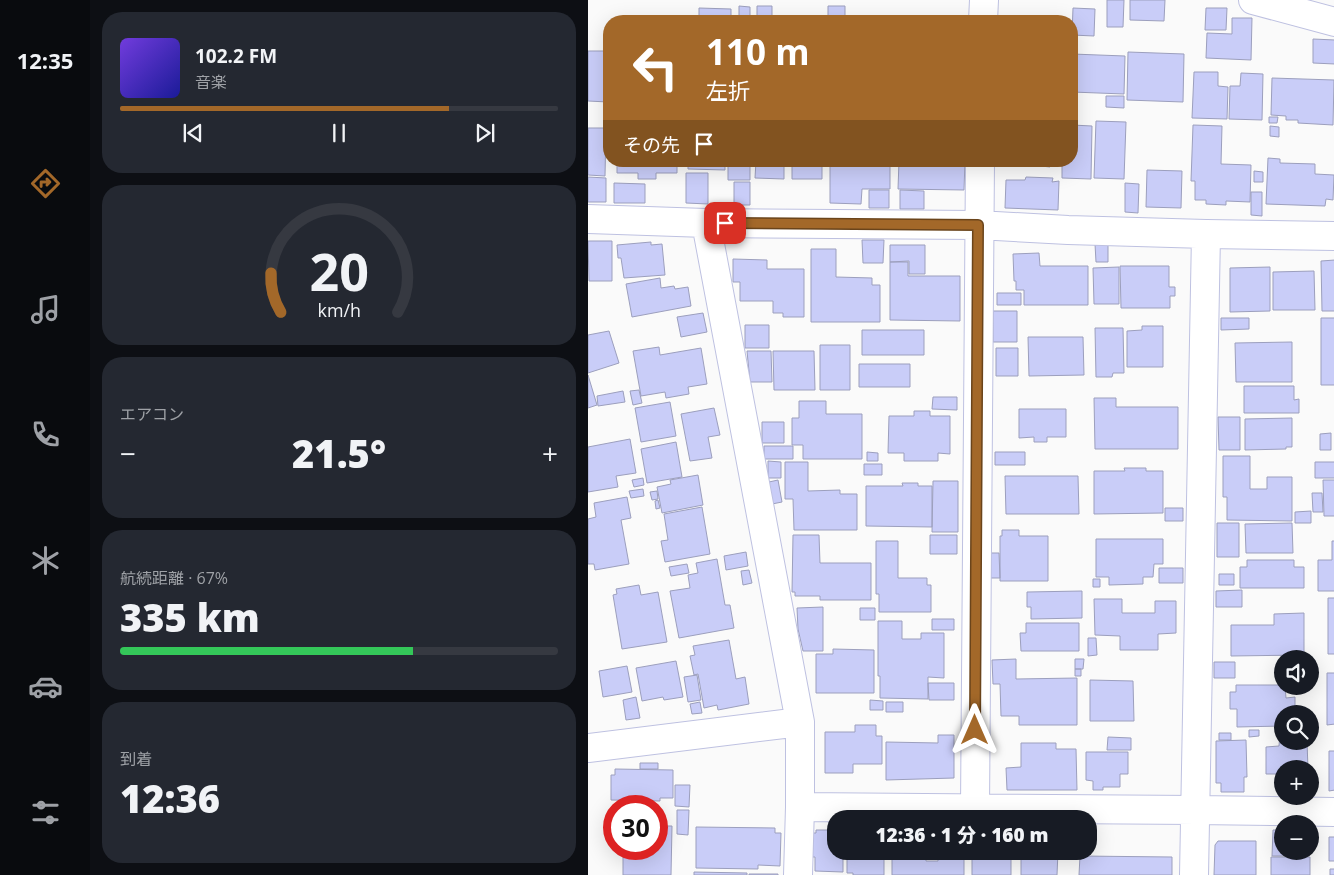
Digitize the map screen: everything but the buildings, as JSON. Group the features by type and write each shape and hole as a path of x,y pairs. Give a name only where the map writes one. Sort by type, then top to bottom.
{"street":[{"path":"983,15 984,0"},
{"path":"1253,0 1289,5 1334,22"},
{"path":"975,808 980,167"},
{"path":"588,219 706,223 978,225 1068,230 1334,236"},
{"path":"706,223 800,722 798,875"},
{"path":"1194,875 1206,234"},
{"path":"588,748 800,722"},
{"path":"800,807 1334,812"}],"route":[{"path":"725,223 978,225 975,730"}]}
